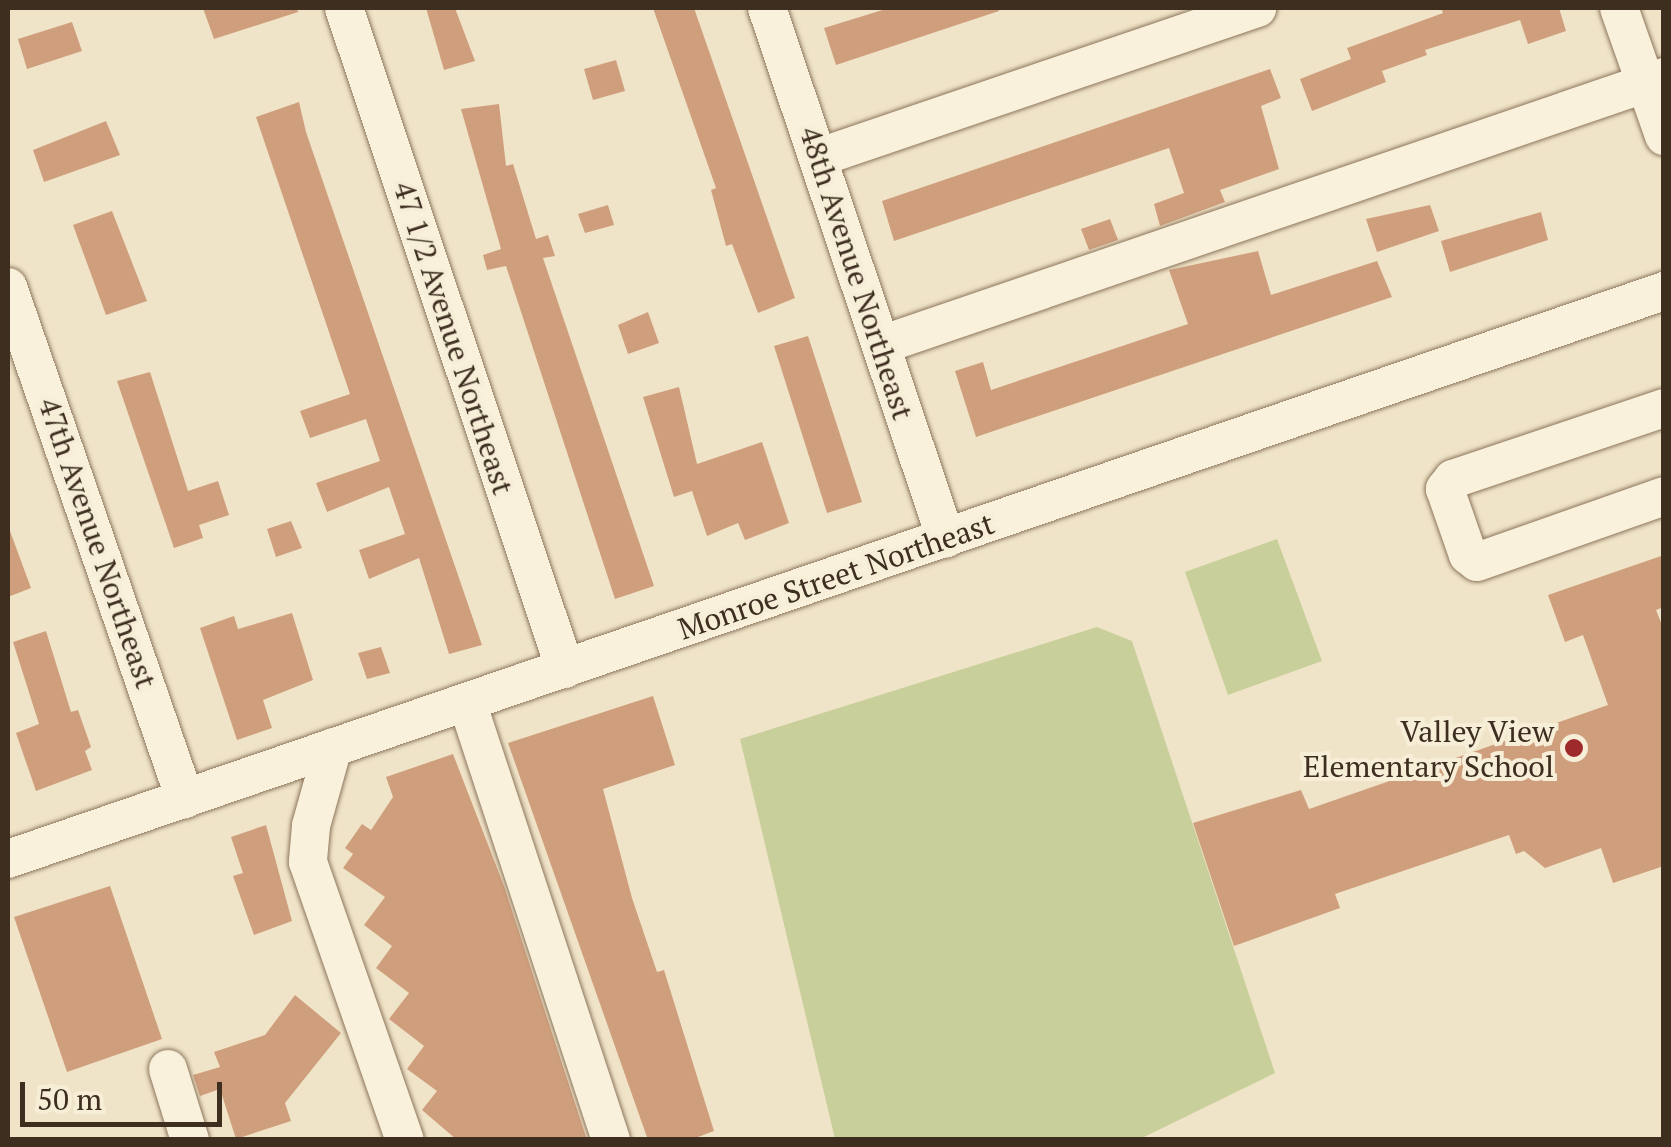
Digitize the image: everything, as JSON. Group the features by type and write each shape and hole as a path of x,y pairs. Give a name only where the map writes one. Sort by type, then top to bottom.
{"street":[{"name":"47 1/2 Avenue Northeast","path":"344,8 564,668"},
{"name":"48th Avenue Northeast","path":"767,8 946,539"},
{"path":"820,157 1257,8"},
{"path":"1619,8 1654,80 1664,136"},
{"path":"881,345 1654,80"},
{"name":"47th Avenue Northeast","path":"8,287 186,799"},
{"name":"Monroe Street Northeast","path":"8,859 1664,291"},
{"path":"1664,408 1453,479 1445,489 1468,555 1476,562 1664,496"},
{"path":"468,702 611,1140"},
{"path":"333,747 311,826 308,862 405,1140"},
{"path":"168,1069 190,1140"}],"green space":[{"path":"1277,539 1322,661 1228,695 1185,572"},
{"path":"1097,627 1132,641 1275,1073 1140,1139 835,1139 740,739"}],"building":[{"path":"203,8 297,8 298,12 214,39"},
{"path":"426,8 455,8 475,61 444,70"},
{"path":"653,8 694,8 795,298 758,313 732,244 726,246 711,190 716,188"},
{"path":"889,8 999,11 836,65 824,28"},
{"path":"1441,8 1559,8 1566,31 1528,44 1520,20 1425,50 1427,55 1382,71 1386,82 1312,111 1300,79 1351,59 1347,48 1443,13"},
{"path":"72,22 82,51 27,69 18,39"},
{"path":"616,60 625,91 593,100 584,69"},
{"path":"1270,69 1281,98 1261,106 1279,169 1220,190 1225,202 1160,226 1154,204 1184,193 1169,148 894,241 882,201"},
{"path":"299,102 482,645 449,654 419,558 369,579 359,550 405,534 389,487 327,512 316,483 380,461 366,419 310,438 300,411 350,394 256,117"},
{"path":"499,104 506,166 513,164 536,239 548,235 555,256 543,258 654,586 615,599 506,266 487,270 483,255 501,249 461,109"},
{"path":"106,121 120,155 44,182 33,150"},
{"path":"608,205 614,225 585,233 578,214"},
{"path":"1430,205 1439,231 1377,252 1366,219"},
{"path":"112,211 147,301 106,315 73,225"},
{"path":"1541,212 1548,240 1450,272 1441,241"},
{"path":"1110,219 1118,240 1089,250 1081,229"},
{"path":"1258,251 1271,295 1377,261 1392,297 976,437 955,371 983,362 991,390 1188,324 1169,270"},
{"path":"648,312 659,343 628,354 618,325"},
{"path":"808,336 862,502 827,513 774,346"},
{"path":"150,372 188,491 218,481 229,515 199,525 203,538 174,548 117,381"},
{"path":"679,387 697,464 762,442 789,523 745,540 738,523 707,536 692,491 674,497 643,397"},
{"path":"291,521 302,548 276,557 267,529"},
{"path":"8,532 31,588 8,597"},
{"name":"Valley View Elementary School","path":"1664,555 1664,607 1656,610 1664,630 1664,866 1613,883 1601,848 1545,868 1524,851 1516,854 1509,835 1335,894 1340,908 1234,946 1193,823 1301,790 1309,809 1608,705 1583,635 1565,642 1548,595"},
{"path":"292,613 313,680 263,700 272,728 237,740 200,628 234,616 238,629"},
{"path":"46,631 71,712 78,710 91,747 85,751 92,770 36,791 16,733 39,724 13,642"},
{"path":"381,647 390,673 367,679 358,653"},
{"path":"653,696 675,765 603,789 632,898 657,972 664,970 714,1131 690,1140 648,1140 508,743"},
{"path":"453,754 504,886 587,1140 457,1140 422,1110 437,1091 407,1069 424,1046 389,1019 409,993 376,968 392,946 364,925 385,897 343,868 353,854 345,848 362,824 371,830 393,797 386,777"},
{"path":"266,825 292,921 254,935 233,876 243,873 231,837"},
{"path":"110,886 162,1039 67,1072 14,917"},
{"path":"295,995 341,1033 285,1103 291,1121 236,1139 220,1089 200,1096 193,1075 220,1067 214,1052 265,1035"}],"place":[{"name":"Valley View Elementary School","path":"1574,748"}]}
